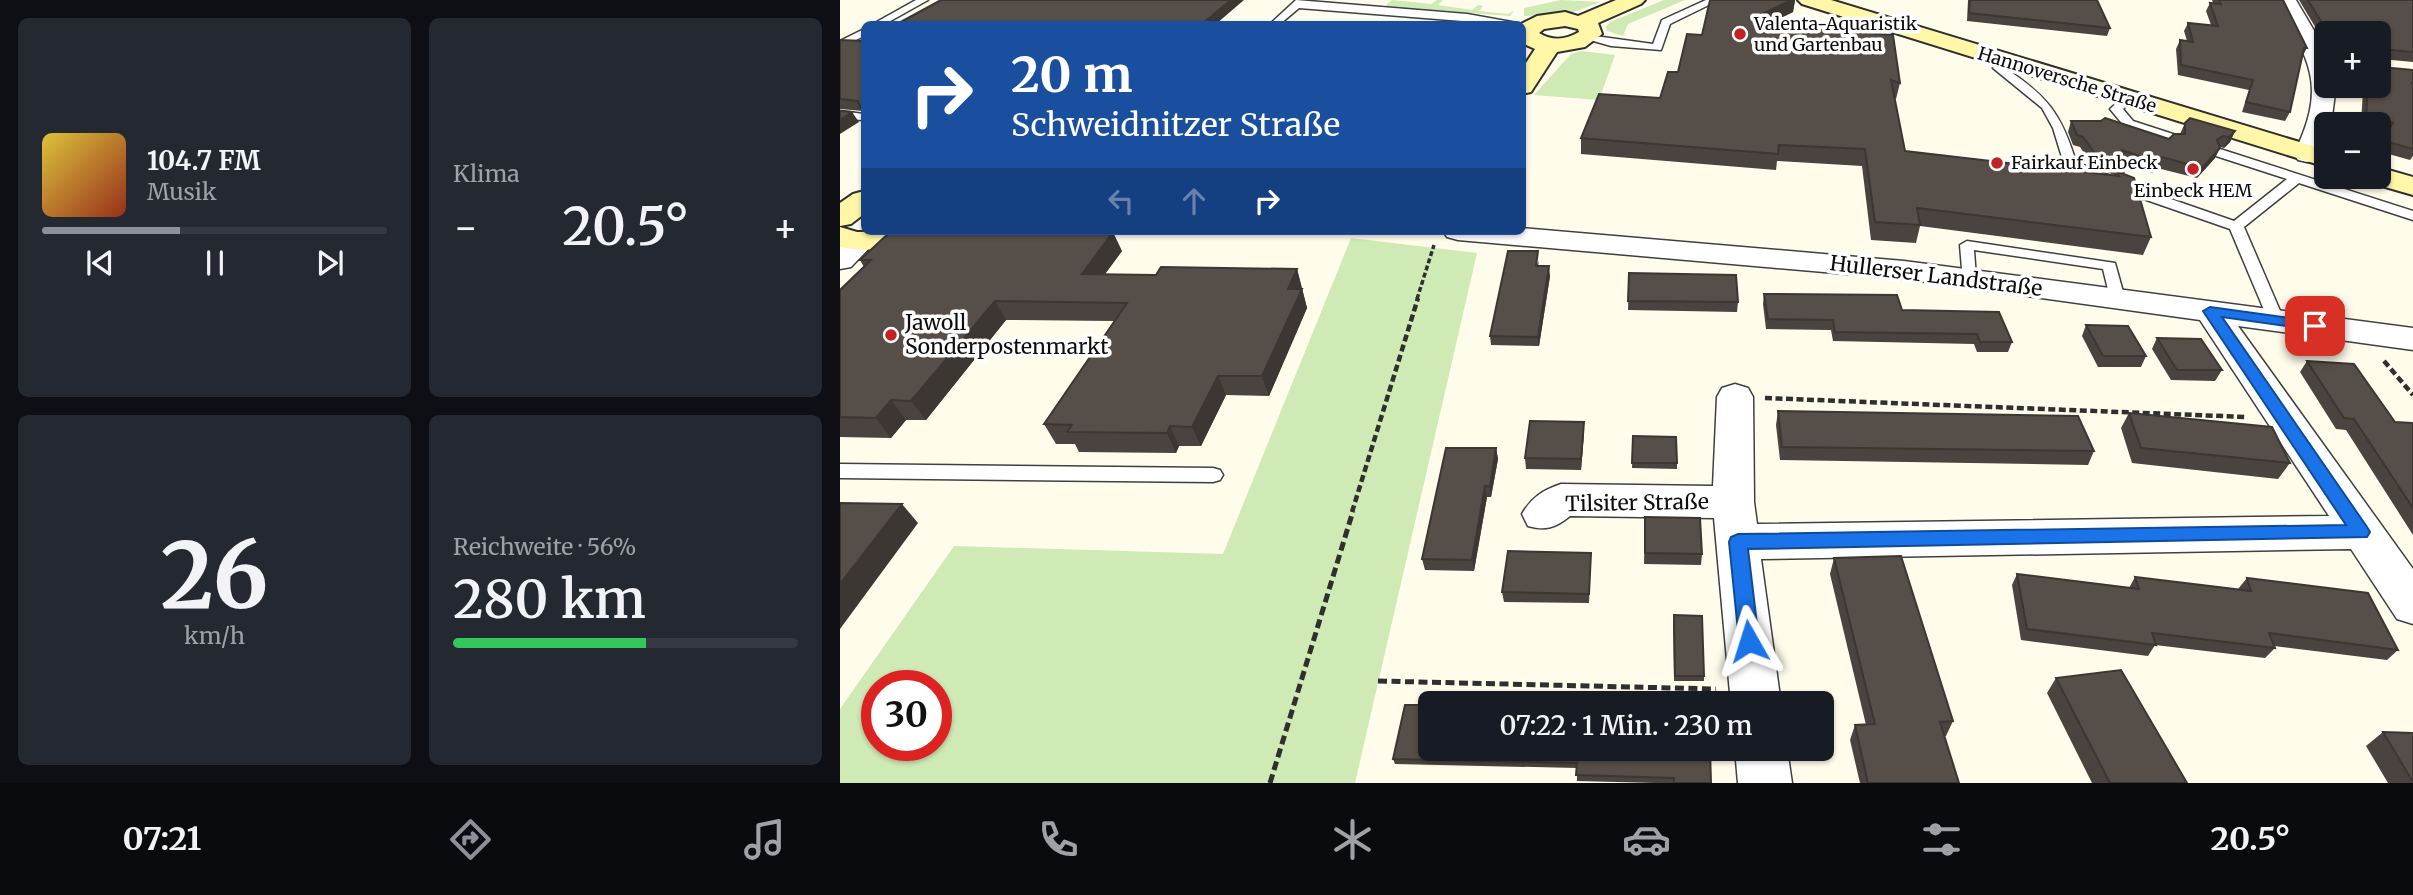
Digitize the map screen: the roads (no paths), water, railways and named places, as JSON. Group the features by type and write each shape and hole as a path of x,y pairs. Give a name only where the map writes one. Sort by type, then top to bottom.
{"main road":[{"path":"1526,32 1531,39 1548,45 1575,43 1585,30 1634,0"},
{"name":"Hannoversche Straße","path":"1809,0 2128,98 2310,164"},
{"path":"1526,25 1555,19 1585,30"},
{"path":"1526,81 1544,56 1548,45"},
{"path":"2391,180 2413,186"},
{"path":"866,235 877,240 896,235"}],"street":[{"path":"2286,0 2314,49"},
{"path":"2310,164 2322,98"},
{"name":"Hullerser Landstraße","path":"1447,236 1968,278 2413,339"},
{"path":"2210,311 2413,605"},
{"path":"1735,397 1736,522 1754,691"},
{"name":"Tilsiter Straße","path":"1543,514 1561,500 1736,522 2361,532"},
{"path":"1762,761 1765,783"}],"lane":[{"path":"884,21 923,0"},
{"path":"1360,21 1381,0"},
{"path":"1585,30 1611,43 1657,48 1666,22 1714,0"},
{"path":"1278,21 1299,3 1496,21"},
{"path":"840,45 861,34"},
{"path":"2007,61 1998,68 2041,97 2057,122 2070,164 2140,193 2236,226 2276,320"},
{"path":"2128,98 2116,109 2129,124 2175,139"},
{"path":"840,115 861,117"},
{"path":"2220,153 2310,164 2413,216"},
{"path":"2236,226 2310,164"},
{"path":"840,471 1213,475"}],"place":[{"name":"Valenta-Aquaristik und Gartenbau","path":"1740,34"},
{"name":"Fairkauf Einbeck","path":"1997,163"},
{"name":"Einbeck HEM","path":"2193,169"},
{"name":"Jawoll Sonderpostenmarkt","path":"891,335"}]}
